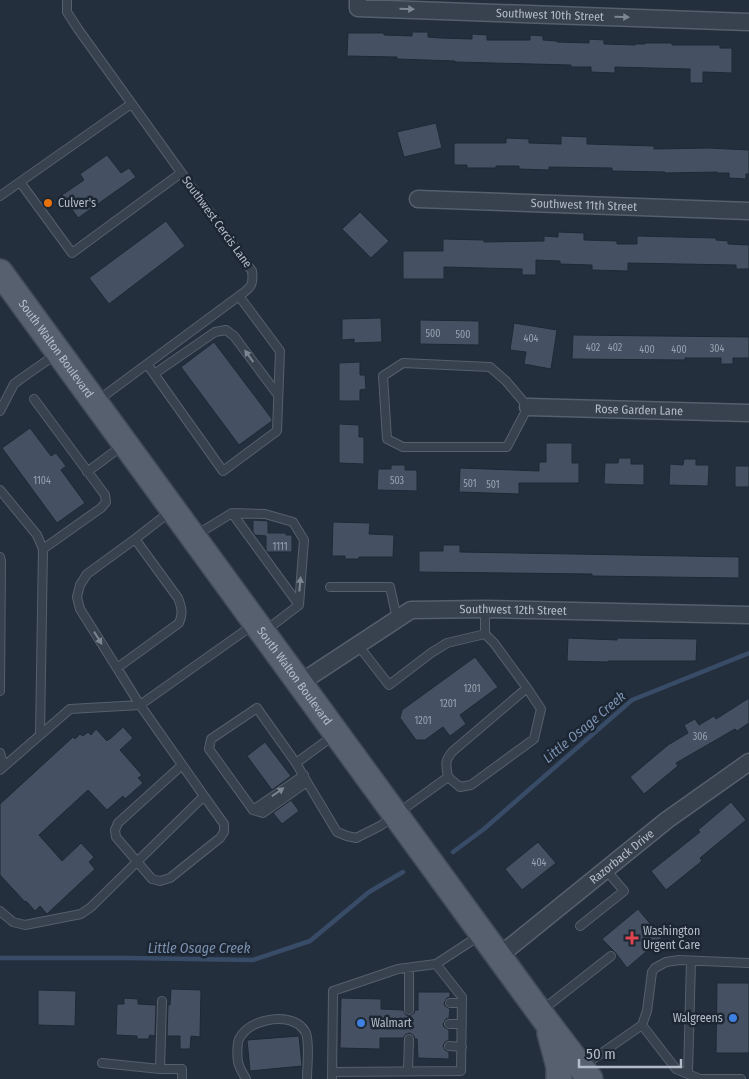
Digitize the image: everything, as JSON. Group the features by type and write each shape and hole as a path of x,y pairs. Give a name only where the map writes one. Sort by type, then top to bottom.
{"main road":[{"name":"South Walton Boulevard","path":"0,272 543,1017 586,1073"},
{"path":"543,1017 559,1067 559,1079"}],"street":[{"name":"Southwest 10th Street","path":"358,4 554,7 749,22"},
{"name":"Southwest 11th Street","path":"418,199 749,211"},
{"name":"Rose Garden Lane","path":"528,407 749,414"},
{"name":"Southwest 12th Street","path":"300,683 411,610 486,609 749,615"},
{"name":"Razorback Drive","path":"499,956 667,820 749,762"}],"lane":[{"name":"Southwest Cercis Lane","path":"67,0 67,12 252,271 253,279 251,286 240,296 95,402"},
{"path":"0,196 131,104"},
{"path":"20,182 72,253 181,173"},
{"path":"147,364 223,471 276,430 280,351 240,296"},
{"path":"154,374 215,332 226,330 234,336 278,395"},
{"path":"0,411 14,384 59,352"},
{"path":"403,363 490,366 506,381 528,407 508,447 403,447 388,439 383,376 403,363"},
{"path":"34,400 88,472 104,495 106,502 101,508 42,549"},
{"path":"88,472 125,443"},
{"path":"0,490 37,534 42,549 40,734"},
{"path":"173,510 87,574 80,585 77,597 80,609 140,705 224,824 224,832 220,838 170,878 160,881 152,879 116,838 115,830 118,823 182,765"},
{"path":"232,513 299,605"},
{"path":"193,536 232,513 265,514 293,522 304,540 299,605"},
{"path":"117,668 178,623 182,616 182,607 178,598 135,539"},
{"path":"0,557 0,691"},
{"path":"330,587 390,587 397,619"},
{"path":"2,768 70,709 140,705 260,627 299,605"},
{"path":"484,634 486,609"},
{"path":"358,645 390,685 431,653 448,643 484,634"},
{"path":"484,634 494,643 527,688 541,709 534,738 471,785 460,787 448,777 446,767 448,757 527,688"},
{"path":"306,778 263,812 253,810 209,749 211,740 257,708 306,778 337,832 356,838 380,826 448,777"},
{"path":"296,763 337,734"},
{"path":"0,753 2,768"},
{"path":"0,911 13,922 25,925 80,914 91,907 204,796"},
{"path":"580,926 624,891 606,870"},
{"path":"436,964 462,997 461,1071 408,1071 332,1076 332,991 398,969 436,964 483,934"},
{"path":"543,1017 611,956"},
{"path":"586,1073 642,1025 647,1011 652,972 666,962 679,960 749,963"},
{"path":"688,1073 691,961"},
{"path":"410,968 410,1006 418,1002"},
{"path":"160,1070 162,1001"},
{"path":"450,1003 462,1003"},
{"path":"246,1079 238,1062 238,1041 242,1034 258,1024 270,1020 285,1019 296,1023 306,1033 307,1079"},
{"path":"449,1024 462,1024"},
{"path":"642,1025 676,1070 700,1078 741,1079"},
{"path":"408,1071 409,1042 418,1046"},
{"path":"449,1046 462,1046"},
{"path":"102,1063 160,1070 182,1070 182,1079"}],"building":[{"path":"412,32 428,32 428,37 441,38 472,39 472,34 487,35 487,40 530,40 530,35 543,36 543,40 557,42 589,43 589,39 604,40 604,44 672,43 672,45 720,45 720,48 732,48 732,73 703,72 703,83 690,83 690,69 615,67 615,73 591,72 591,67 571,67 571,65 455,62 397,59 397,57 347,56 348,33 384,33 384,35 412,36"},
{"path":"436,123 442,148 404,157 397,132"},
{"path":"561,136 587,137 587,144 654,146 654,149 708,148 749,150 749,174 746,174 746,179 729,178 729,173 717,172 665,173 612,171 612,168 549,167 549,170 519,169 519,166 467,168 467,165 454,165 454,143 506,143 506,138 529,139 529,143 561,144"},
{"path":"107,155 121,173 129,168 136,177 78,218 62,195 84,180 80,174"},
{"path":"360,212 389,241 371,258 342,229"},
{"path":"166,221 185,246 109,304 89,278"},
{"path":"558,232 584,233 584,240 617,241 617,244 637,244 637,236 716,238 716,240 728,241 728,244 749,245 749,269 736,269 736,265 628,263 628,271 592,270 592,265 560,264 560,261 536,260 536,275 522,275 522,269 444,267 444,279 403,279 403,251 443,251 443,239 484,240 484,242 544,241 544,236 558,237"},
{"path":"381,318 382,342 354,343 354,339 342,340 342,319"},
{"path":"420,320 479,321 479,345 420,344"},
{"path":"514,323 557,330 551,369 524,364 526,352 510,350"},
{"path":"573,335 749,337 749,358 733,358 733,364 721,364 721,358 685,358 685,360 572,359"},
{"path":"214,342 272,419 272,421 239,445 181,367"},
{"path":"360,362 360,375 365,375 366,389 360,390 360,401 339,401 339,363"},
{"path":"339,424 359,425 359,437 364,437 364,464 339,463"},
{"path":"30,428 51,456 56,453 66,466 61,470 85,503 57,523 2,448"},
{"path":"546,443 572,443 572,463 579,463 579,483 519,483 519,494 459,492 460,468 539,471 539,462 546,462"},
{"path":"619,458 631,458 631,464 644,464 644,485 604,484 605,463 618,463"},
{"path":"684,459 696,459 696,465 709,465 708,486 669,485 670,464 683,465"},
{"path":"391,465 405,465 405,470 417,470 417,491 377,490 378,469 391,469"},
{"path":"735,466 749,466 749,487 735,487"},
{"path":"253,520 268,521 268,533 292,535 292,552 267,552 266,536 255,535 253,532"},
{"path":"333,522 370,523 369,534 394,535 393,557 345,559 345,556 332,556"},
{"path":"443,545 460,545 460,552 739,557 739,578 419,572 419,551 443,551"},
{"path":"568,638 617,640 617,638 697,639 696,661 567,661"},
{"path":"475,657 498,687 460,715 466,724 450,736 443,727 425,740 416,740 400,718 402,710"},
{"path":"749,698 749,723 676,763 678,766 644,794 630,777 668,745 688,733 684,725 695,719 699,725 714,716 716,719"},
{"path":"123,727 133,738 120,750 142,775 138,778 143,783 125,799 123,796 107,810 88,790 39,835 62,861 81,843 94,857 89,862 95,869 47,914 40,906 35,911 0,875 0,804 73,737 75,739 80,734 83,736 88,732 91,735 96,729 107,741"},
{"path":"265,742 291,776 272,790 247,756"},
{"path":"291,800 299,811 282,824 273,813"},
{"path":"731,802 746,820 700,858 702,861 666,890 651,871 700,832 698,830"},
{"path":"538,842 556,863 522,890 505,869"},
{"name":"Washington Urgent Care","path":"638,909 662,938 627,968 602,939"},
{"name":"Walgreens","path":"717,983 749,983 749,1053 716,1053"},
{"path":"171,989 201,990 200,1037 191,1036 190,1049 180,1049 180,1036 167,1036 168,1005 170,1005"},
{"path":"38,990 76,991 75,1026 38,1025"},
{"path":"418,992 450,992 450,997 444,1003 450,1009 449,1018 443,1024 449,1030 449,1040 443,1046 449,1052 449,1059 418,1058 417,1039 410,1033 406,1034 403,1038 380,1038 380,1049 340,1048 341,998 381,999 381,1009 403,1010 409,1016 415,1010 418,1010"},
{"path":"124,998 138,999 138,1004 156,1005 155,1036 150,1035 149,1039 137,1039 137,1036 116,1035 117,1004 124,1004"},
{"path":"299,1036 302,1066 250,1071 247,1040"}],"waterway":[{"name":"Little Osage Creek","path":"453,852 484,829 632,700 749,653"},
{"name":"Little Osage Creek","path":"0,958 253,960 310,941 369,892 403,872"}],"place":[{"name":"Culver's","path":"48,203"},
{"name":"Washington Urgent Care","path":"632,938"},
{"name":"Walgreens","path":"733,1018"},
{"name":"Walmart","path":"361,1023"}]}
